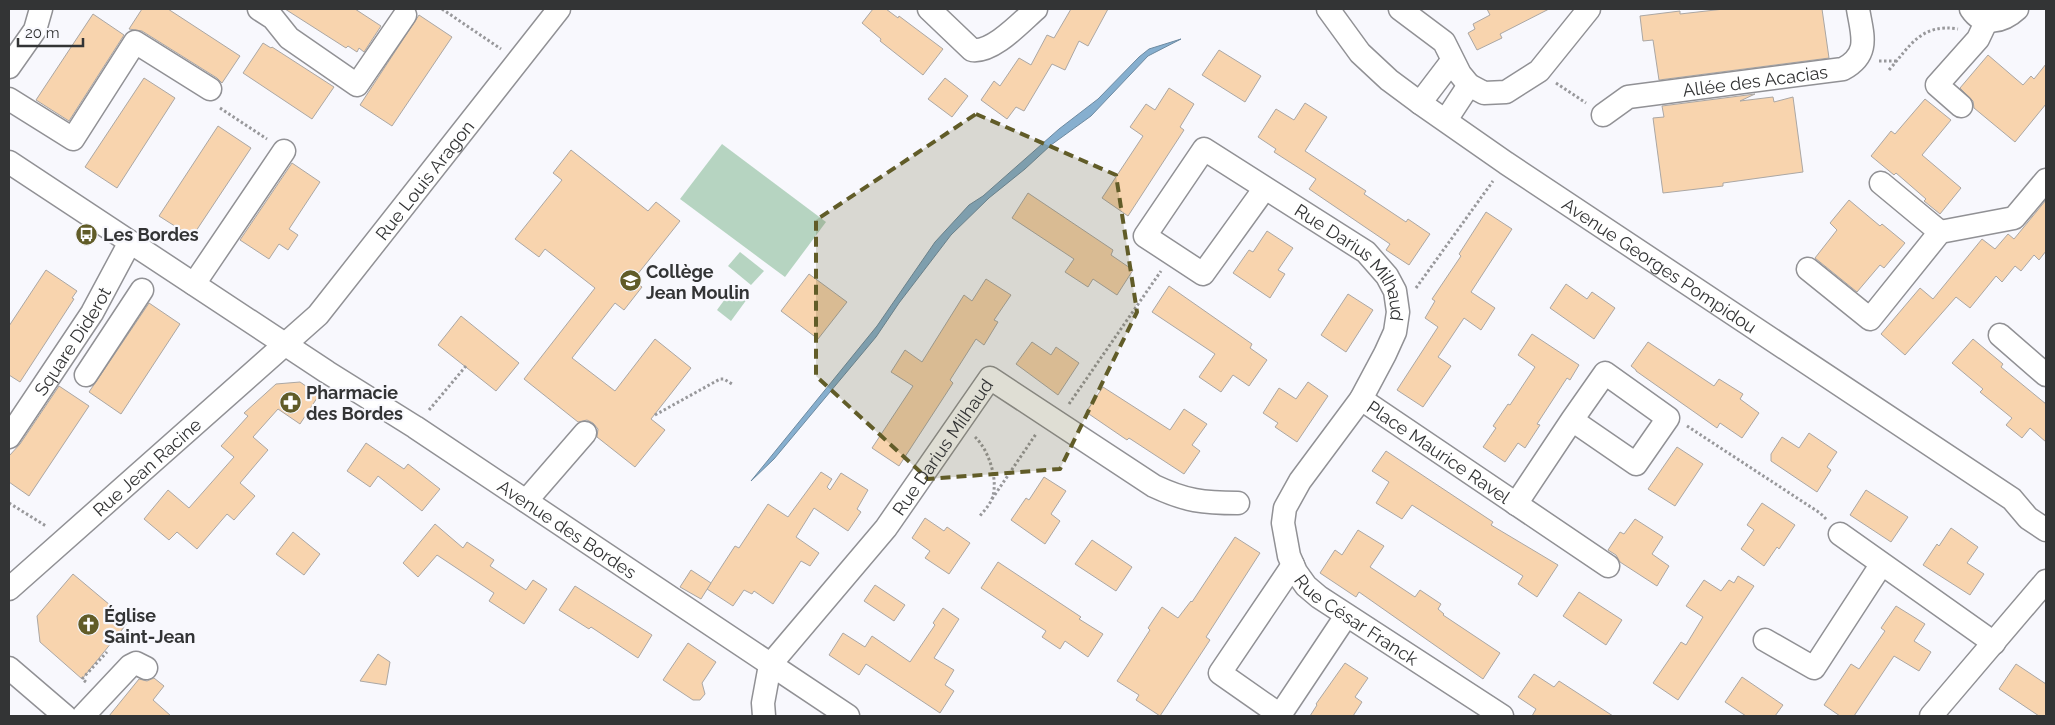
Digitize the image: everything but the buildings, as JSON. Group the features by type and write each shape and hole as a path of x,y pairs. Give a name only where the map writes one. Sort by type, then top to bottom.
{"street":[{"path":"9,67 35,30 41,9"},
{"path":"259,9 273,18 289,38 357,85 405,15"},
{"name":"Rue Louis Aragon","path":"284,344 321,310 559,9"},
{"path":"929,9 972,50 980,51 1014,29 1036,9"},
{"name":"Avenue Georges Pompidou","path":"1328,9 1360,53 1389,80 1420,103 1506,163 2012,499 2028,518 2046,530"},
{"path":"1400,9 1444,42 1460,74 1469,85 1484,93 1506,92 1540,71 1589,9"},
{"name":"Allée des Acacias","path":"1603,115 1628,97 1843,69 1856,61 1864,44 1858,9"},
{"path":"1961,106 1937,84 1979,23 2006,18 2017,9"},
{"path":"9,99 73,140 136,42 210,89"},
{"path":"1420,103 1452,61"},
{"path":"1446,120 1469,85"},
{"name":"Rue Darius Milhaud","path":"1173,254 1145,236 1204,149 1366,252 1387,276 1395,291 1398,312 1395,332 1361,398 1300,481"},
{"path":"194,284 284,151"},
{"name":"Avenue des Bordes","path":"9,162 284,344 415,427 848,716"},
{"path":"1808,269 1870,319 1940,232 2014,218 2046,180"},
{"path":"1881,183 1940,232"},
{"path":"1173,254 1203,274 1265,188"},
{"name":"Square Diderot","path":"9,437 92,313 130,242"},
{"path":"86,374 142,290"},
{"path":"92,313 116,328"},
{"path":"2000,335 2046,375"},
{"name":"Rue Jean Racine","path":"9,589 226,398 284,344"},
{"name":"Place Maurice Ravel","path":"1516,504 1605,374 1668,418"},
{"name":"Rue Darius Milhaud","path":"770,665 886,528 990,378 1154,486 1176,497 1197,502 1238,504"},
{"name":"Place Maurice Ravel","path":"1361,398 1608,566"},
{"path":"1572,420 1636,464 1668,418"},
{"path":"526,501 585,434"},
{"name":"Rue César Franck","path":"1300,481 1285,508 1282,522 1284,538 1293,565 1306,586 1346,616 1502,716"},
{"name":"Avenue Georges Pompidou","path":"2012,499 2037,506 2046,512"},
{"path":"1840,534 1994,642"},
{"path":"1293,565 1220,673 1280,715 1293,711 1346,616"},
{"path":"1765,640 1814,668 1882,565"},
{"path":"1931,716 2046,581"},
{"path":"83,716 130,666 136,663 146,668"},
{"path":"764,716 762,703 770,665"},
{"path":"9,668 65,716"}],"path":[{"path":"442,9 518,60"},
{"path":"1889,70 1912,43 1926,32 1947,27 1968,31 1979,23"},
{"path":"1540,71 1603,115"},
{"path":"210,89 207,99 284,151"},
{"path":"1398,312 1506,163"},
{"path":"979,517 1173,254"},
{"path":"415,427 466,366"},
{"path":"655,414 720,379 724,379 732,384"},
{"path":"1668,418 1682,423 1820,513 1840,534"},
{"path":"958,425 977,438 985,448 992,473 992,500"},
{"path":"10,503 66,539"}],"highlighted area":[{"path":"976,114 1116,175 1137,312 1060,469 928,479 816,376 816,220"}],"green space":[{"path":"722,144 826,222 785,277 680,199"},
{"path":"740,252 764,271 751,285 728,266"},
{"path":"736,284 750,295 731,321 717,310"}],"water":[{"path":"1181,39 1148,56 1091,116 1051,145 989,198 951,235 899,303 876,337 774,459 751,481 877,326 935,242 969,205 983,196 1059,129 1098,99 1149,49"}],"place":[{"name":"Les Bordes","path":"87,234"},
{"name":"Collège Jean Moulin","path":"630,281"},
{"name":"Pharmacie des Bordes","path":"290,402"},
{"name":"Église Saint-Jean","path":"88,625"}]}
